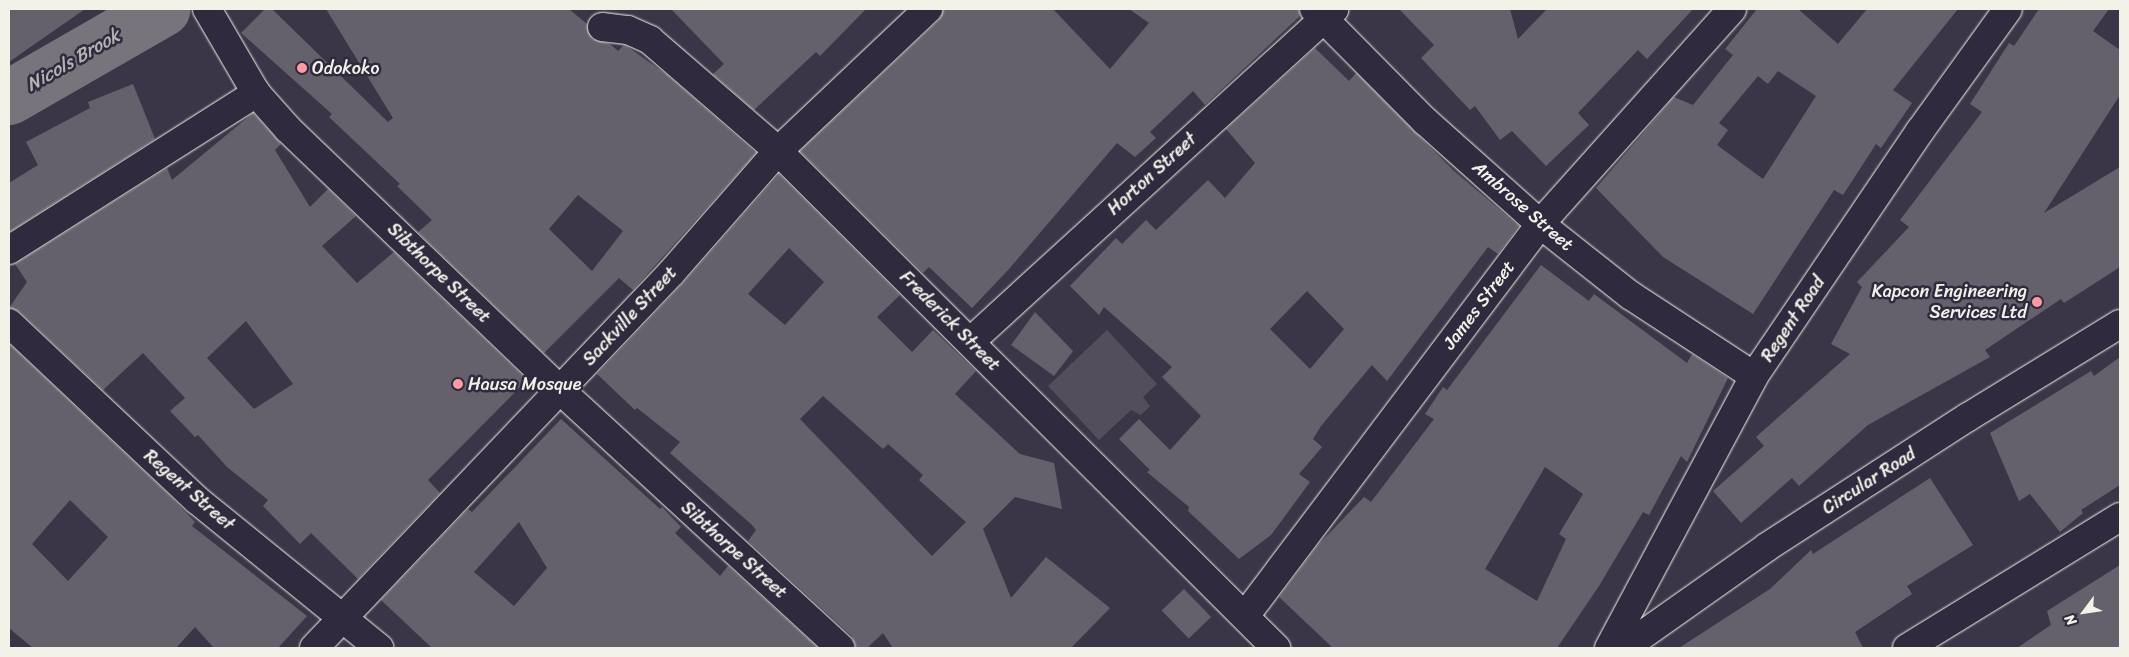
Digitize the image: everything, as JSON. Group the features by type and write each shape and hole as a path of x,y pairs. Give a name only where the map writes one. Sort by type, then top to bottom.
{"street":[{"name":"Sibthorpe Street","path":"207,9 256,93 288,129 560,390 841,648"},
{"name":"Sackville Street","path":"314,648 672,272 778,151 928,9"},
{"name":"James Street","path":"1245,616 1540,224 1732,9"},
{"name":"Regent Road","path":"1609,648 1754,376 1920,130 2008,9"},
{"name":"Ambrose Street","path":"1324,12 1425,121 1540,224 1630,295 1754,376"},
{"name":"Horton Street","path":"971,341 1324,12"},
{"name":"Frederick Street","path":"602,27 628,30 650,40 778,151 971,341 1088,463 1276,648"},
{"path":"9,250 256,93"},
{"name":"Regent Street","path":"9,323 197,500 344,618 378,648"},
{"name":"Circular Road","path":"1624,648 1776,542 1968,417 2120,324"},
{"path":"1907,648 2120,517"}],"shaded area":[{"path":"1107,330 1157,384 1143,397 1150,406 1141,415 1131,410 1099,440 1048,386"}],"building":[{"path":"9,9 85,9 9,62"},
{"path":"265,9 272,9 388,122 393,118 326,9 569,9 587,24 592,39 610,44 618,51 624,45 628,47 666,74 756,153 633,290 619,278 544,353 418,232 432,220 397,186 400,184 329,117 332,114 241,33","holes":["578,195 623,231 592,271 549,229"]},
{"path":"671,9 866,9 820,56 816,52 754,110 713,74 724,64"},
{"path":"943,9 1053,9 1110,69 1149,23 1129,9 1299,9 1300,16 1205,105 1193,91 1150,132 1156,138 1135,157 1117,143 1009,269 972,308 929,267 923,273 800,151 939,20"},
{"path":"1399,9 1510,9 1518,39 1547,9 1693,9 1647,59 1638,50 1578,113 1589,125 1546,166 1512,131 1500,140 1475,106 1470,110 1421,58 1434,45"},
{"path":"1757,9 1798,9 1838,44 1867,9 1958,9 1893,90 1912,103 1881,148 1876,144 1843,195 1834,190 1753,314 1663,257 1596,188 1674,97 1693,105 1733,55 1725,49","holes":["1778,71 1816,96 1763,179 1717,145 1728,130 1719,123 1758,76 1768,84"]},
{"path":"2039,9 2109,9 2093,31 2120,50 2120,95 2044,213 2120,167 2120,267 2064,303 2061,299 1985,350 1990,357 1868,425 1799,486 1792,478 1741,523 1713,491 1764,446 1756,437 1850,354 1831,344 1862,287 1857,282 1909,227 1900,220 1982,112 1970,104 2009,43 2014,46"},
{"path":"1315,48 1349,81 1356,73 1454,171 1519,226 1498,254 1488,247 1387,381 1372,365 1321,426 1313,439 1322,447 1299,474 1310,482 1271,535 1239,559 1188,511 1189,507 1147,472 1150,470 1119,439 1139,419 1170,450 1201,416 1162,377 1172,367 1104,307 1099,315 1070,286 1116,238 1122,244 1146,220 1156,230 1208,180 1225,198 1255,163 1226,129","holes":["1307,291 1344,329 1310,369 1270,329"]},
{"path":"133,84 155,139 9,232 9,183 38,165 26,142 90,108 88,102"},
{"path":"253,113 281,144 275,150 310,207 328,189 356,216 322,246 357,283 394,252 527,380 428,480 440,493 358,579 311,533 300,544 263,506 268,500 227,467 198,435 195,437 170,411 185,398 143,353 103,390 20,312 9,308 27,282 15,264 167,168 172,180","holes":["246,321 293,384 254,409 207,358"]},
{"path":"779,174 900,295 877,317 912,352 933,330 976,371 955,394 1020,454 1054,463 1062,509 1015,497 983,529 1011,598 1046,557 1110,608 1071,648 893,648 883,633 867,648 856,648 852,636 748,541 756,530 752,525 670,453 680,442 637,408 635,410 597,374 684,282","holes":["789,248 824,282 785,325 748,294","823,396 883,449 888,444 923,475 919,480 966,522 932,556 800,419"]},
{"path":"1541,265 1589,301 1594,294 1687,363 1692,354 1728,378 1687,462 1681,456 1649,515 1643,512 1599,586 1557,648 1333,648 1279,597 1318,545 1364,497 1371,502 1434,419 1425,414 1443,387 1447,390","holes":["1545,467 1583,494 1559,534 1566,539 1537,601 1485,569"]},
{"path":"1035,312 1073,351 1054,376 1011,345"},
{"path":"9,344 168,494 195,522 192,526 307,616 278,648 214,648 195,627 176,648 33,648 9,628","holes":["70,500 108,537 68,581 32,544"]},
{"path":"2120,357 2120,485 2081,510 2083,513 2060,532 2030,494 2019,501 1990,433 2091,371 2094,376"},
{"path":"561,419 660,509 662,507 681,527 675,533 720,576 728,566 818,648 432,648 381,600 468,509 472,512","holes":["519,522 547,568 514,606 474,572"]},
{"path":"1930,478 1973,545 1907,586 1912,594 1855,632 1863,648 1679,648 1770,589 1811,550 1813,554"},
{"path":"2120,565 2120,648 2017,648 2051,625 2047,611"},
{"path":"1184,589 1211,617 1189,639 1162,611"}],"waterway":[{"name":"Nicols Brook","path":"9,97 162,9"}],"place":[{"name":"Odokoko","path":"302,68"},
{"name":"Kapcon Engineering Services Ltd","path":"2037,302"},
{"name":"Hausa Mosque","path":"458,384"}]}
